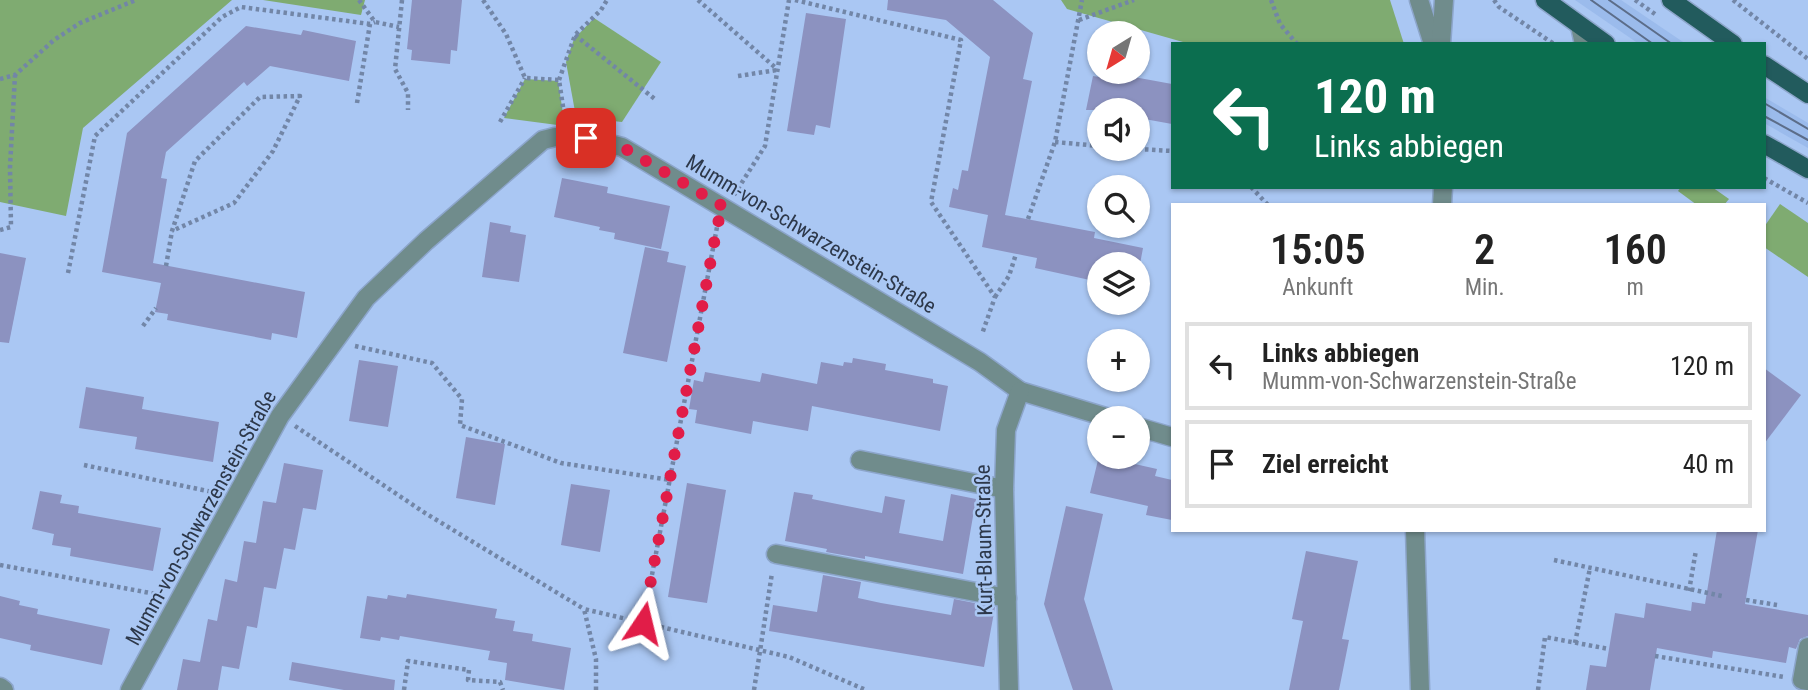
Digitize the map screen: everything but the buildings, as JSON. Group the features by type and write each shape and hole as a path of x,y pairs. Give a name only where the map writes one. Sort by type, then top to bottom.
{"main road":[{"path":"1545,0 1582,35 1601,42"},
{"path":"1671,0 1729,42"},
{"path":"1766,66 1808,94"},
{"path":"1766,145 1808,169"}],"street":[{"path":"1419,0 1432,42"},
{"path":"1441,42 1448,2"},
{"name":"Mumm-von-Schwarzenstein-Straße","path":"130,690 280,416 366,298 509,168 543,141 567,137 586,138 622,147 980,362 1020,391 1087,412"},
{"name":"Kurt-Blaum-Straße","path":"1009,690 1004,489 1006,430 1020,391"},
{"path":"1150,431 1171,437"},
{"path":"860,460 1004,489"},
{"path":"1415,532 1420,690"},
{"path":"776,554 1007,598"},
{"path":"1805,680 1808,647"}],"path":[{"path":"0,79 15,75 66,31 136,0"},
{"path":"357,103 372,23 359,0"},
{"path":"402,0 395,69 408,93 408,110"},
{"path":"483,0 506,34 525,78"},
{"path":"567,137 559,80 575,35 601,10 607,0"},
{"path":"698,0 778,70"},
{"path":"643,623 718,222 765,146 789,0"},
{"path":"795,0 961,40 931,202 995,297"},
{"path":"1028,219 1055,142 1082,0"},
{"path":"1078,20 1134,0"},
{"path":"1271,0 1280,24 1295,42"},
{"path":"1494,0 1499,8 1552,42"},
{"path":"1733,0 1808,60"},
{"path":"68,273 95,136 222,17 241,7 399,27"},
{"path":"575,35 656,100"},
{"path":"738,76 778,70"},
{"path":"0,230 11,227 10,167 15,75"},
{"path":"525,78 559,80"},
{"path":"500,122 525,78"},
{"path":"166,266 172,231 195,161 260,97 300,96 273,151 234,203 172,231"},
{"path":"1055,142 1087,145"},
{"path":"1150,150 1171,151"},
{"path":"1766,179 1808,203"},
{"path":"1253,189 1266,203"},
{"path":"982,334 995,297 1009,276 1016,254"},
{"path":"143,326 156,308"},
{"path":"335,341 432,363 462,399 460,425 561,463 670,480"},
{"path":"280,416 425,513 584,609 789,657 866,690"},
{"path":"84,466 236,497"},
{"path":"1689,591 1696,550"},
{"path":"754,690 776,554"},
{"path":"1555,560 1722,596"},
{"path":"0,565 180,598"},
{"path":"1575,643 1590,568"},
{"path":"1746,600 1777,605"},
{"path":"584,609 596,659 596,690"},
{"path":"1538,690 1545,637 1609,649"},
{"path":"1656,656 1805,680"},
{"path":"404,690 408,661 469,670 468,680 500,682 503,690"}],"shaded area":[{"path":"1575,0 1621,0 1683,42 1636,42"},
{"path":"1766,98 1808,123 1808,148 1766,124"}],"green space":[{"path":"0,0 232,0 83,128 66,216 0,202"},
{"path":"263,0 365,0 361,15"},
{"path":"1061,0 1390,0 1403,42 1183,42 1150,33 1150,21 1109,21 1067,9"},
{"path":"594,18 661,62 622,122 576,117 566,62 574,39"},
{"path":"525,79 558,81 565,126 504,118"},
{"path":"1715,189 1729,199 1726,203 1694,203 1678,191"},
{"path":"1780,204 1808,223 1808,277 1766,248 1766,224"}],"tram line":[{"path":"1591,0 1650,42"},
{"path":"1609,0 1669,42"},
{"path":"1766,104 1808,129"},
{"path":"1766,117 1808,140"}],"route":[{"path":"586,138 622,147 726,208 718,222 643,623"}]}
